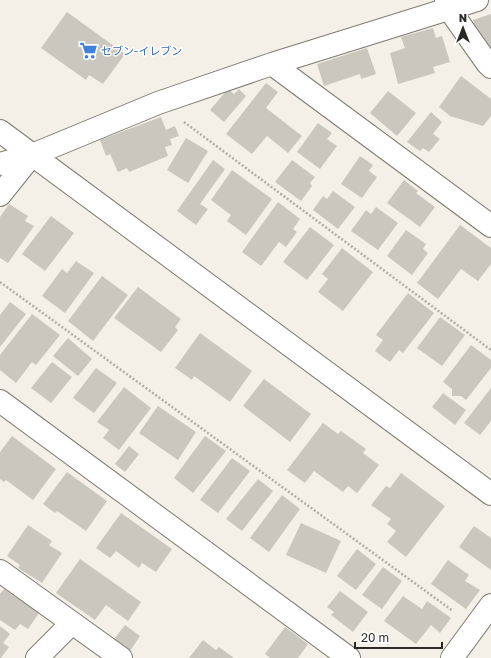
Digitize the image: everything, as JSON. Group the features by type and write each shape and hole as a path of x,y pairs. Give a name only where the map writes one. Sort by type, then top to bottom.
{"street":[{"path":"0,164 32,155 158,103 448,4 477,0"},
{"path":"448,4 491,67"},
{"path":"272,64 491,226"},
{"path":"0,131 491,494"},
{"path":"0,195 32,155"},
{"path":"0,400 349,658"},
{"path":"0,571 121,658"},
{"path":"452,658 491,606"},
{"path":"37,658 72,623"}],"path":[{"path":"158,103 491,350"},
{"path":"0,282 475,626"}],"building":[{"path":"67,12 125,54 103,84 89,75 86,80 41,48"},
{"path":"491,14 491,50 488,51 483,36 478,38 473,20"},
{"path":"433,28 436,38 442,36 450,62 433,67 435,73 398,84 390,53 405,48 401,37"},
{"path":"367,48 376,74 361,79 360,74 324,86 317,64"},
{"path":"461,76 491,99 491,116 483,126 450,116 439,107"},
{"path":"266,83 278,92 266,108 302,136 288,153 267,136 252,154 226,134"},
{"path":"228,89 234,94 239,89 246,96 224,122 210,110"},
{"path":"388,91 416,113 397,136 370,113"},
{"path":"431,112 442,122 433,134 440,139 429,152 423,148 420,151 407,142"},
{"path":"161,117 166,130 175,126 179,136 170,139 172,145 165,147 168,156 129,172 127,168 118,172 110,154 106,156 100,140"},
{"path":"318,123 332,133 327,139 337,146 320,169 297,152"},
{"path":"186,138 208,151 188,183 167,170"},
{"path":"360,156 373,165 369,171 377,177 362,198 341,184"},
{"path":"213,160 225,169 200,204 208,209 196,225 177,211"},
{"path":"292,160 315,177 310,183 312,186 301,201 275,182"},
{"path":"232,170 272,199 246,235 227,221 231,215 211,200"},
{"path":"404,180 418,191 416,193 435,207 420,227 387,203"},
{"path":"333,191 355,207 338,229 313,210 323,196 327,199"},
{"path":"278,202 300,219 293,229 297,232 286,247 279,242 261,266 242,252"},
{"path":"9,204 28,216 25,221 34,226 8,263 0,258 0,217"},
{"path":"376,207 398,223 378,250 351,231 366,210 371,214"},
{"path":"51,216 74,233 45,271 22,254"},
{"path":"460,225 491,248 491,264 478,281 461,269 438,299 417,283"},
{"path":"310,227 334,245 307,280 283,262"},
{"path":"406,230 426,244 423,249 428,253 412,275 387,256"},
{"path":"342,248 373,272 343,311 318,292 328,279 322,274"},
{"path":"76,261 94,273 65,313 42,296 62,269 67,273"},
{"path":"102,276 128,295 93,341 68,321"},
{"path":"138,287 181,319 175,327 178,330 161,352 114,318"},
{"path":"408,293 434,313 403,353 399,350 390,362 375,351 383,340 376,335"},
{"path":"10,302 26,314 0,347 0,315"},
{"path":"32,314 60,335 36,365 32,362 16,383 0,370 0,355"},
{"path":"440,317 465,335 442,366 417,348"},
{"path":"200,333 252,371 230,402 194,376 192,380 175,368"},
{"path":"68,338 92,359 78,376 53,356"},
{"path":"471,345 491,360 491,368 466,400 461,396 452,396 452,389 443,382"},
{"path":"52,362 72,377 51,403 31,388"},
{"path":"96,368 117,383 94,413 73,398"},
{"path":"264,379 311,414 290,442 243,406"},
{"path":"124,387 151,408 119,450 103,438 109,430 97,422"},
{"path":"491,388 491,421 480,435 464,423"},
{"path":"443,393 466,410 455,425 432,407"},
{"path":"158,406 196,432 178,460 139,433"},
{"path":"323,423 338,434 341,431 366,449 363,453 379,465 357,493 348,486 343,492 314,471 305,483 287,470"},
{"path":"12,436 56,469 33,500 6,480 4,482 0,479 0,452"},
{"path":"205,436 226,451 193,493 174,478"},
{"path":"129,446 139,454 125,472 115,464"},
{"path":"232,458 250,471 218,513 200,500"},
{"path":"67,472 107,501 86,531 57,511 55,513 43,504"},
{"path":"401,473 445,506 406,557 387,542 396,531 387,524 391,519 371,505 386,486 390,488"},
{"path":"258,479 273,491 242,531 226,519"},
{"path":"282,495 300,509 269,552 250,538"},
{"path":"121,513 172,549 156,572 142,563 139,568 116,551 110,558 96,548"},
{"path":"301,523 341,541 326,573 286,555"},
{"path":"28,525 52,541 49,545 62,553 42,583 18,568 20,565 7,556"},
{"path":"474,526 491,538 491,570 459,547"},
{"path":"357,549 376,564 356,590 337,576"},
{"path":"80,559 141,602 128,621 106,605 95,620 56,593"},
{"path":"448,560 469,575 465,581 480,590 466,609 431,584"},
{"path":"383,567 402,581 382,609 362,595"},
{"path":"4,589 39,613 28,629 20,624 15,630 0,620 0,594"},
{"path":"340,591 368,612 353,632 331,615 334,612 327,607"},
{"path":"403,596 422,609 427,601 451,618 440,633 431,625 416,644 384,621"},
{"path":"125,625 140,636 130,651 114,639"},
{"path":"0,626 10,634 3,643 9,647 1,658 0,658"},
{"path":"285,627 308,644 298,658 270,658 265,654"},
{"path":"203,640 216,650 219,647 234,658 189,658"}],"place":[{"name":"セブン-イレブン","path":"88,50"}]}
